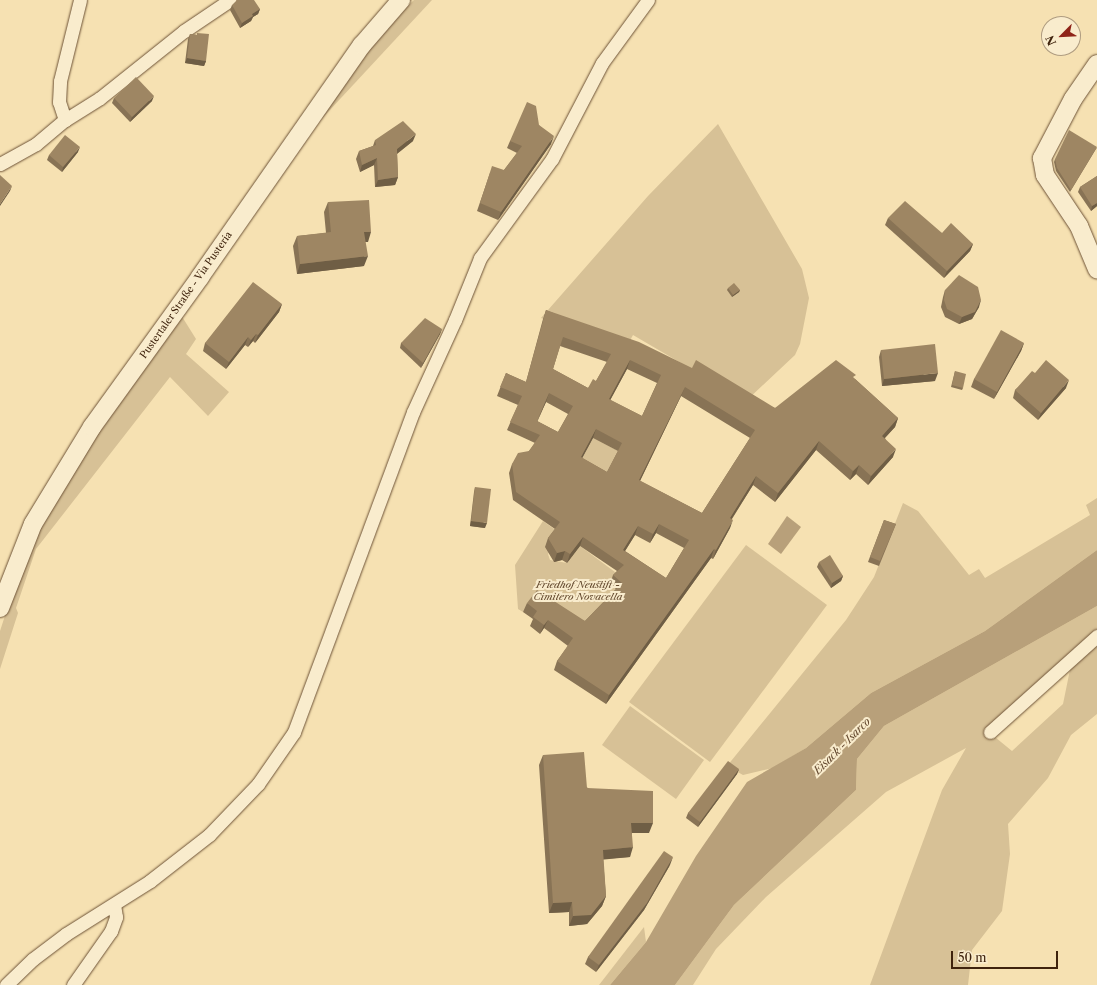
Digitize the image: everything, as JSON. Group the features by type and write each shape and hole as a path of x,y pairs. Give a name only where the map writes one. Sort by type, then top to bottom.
{"main road":[{"name":"Pustertaler Straße - Via Pusteria","path":"0,608 34,524 92,427 200,277 362,45 401,0"},
{"path":"1097,64 1073,99 1042,158 1045,174 1079,226 1097,269"}],"street":[{"path":"65,120 59,102 60,81 80,0"},
{"path":"0,164 36,144 65,120 100,98 184,31 230,0"},
{"path":"6,985 33,959 66,934 150,881 208,835 258,784 294,732 413,412 456,320 480,258 552,159 602,63 648,0"},
{"path":"990,732 1097,636"},
{"path":"73,985 111,931 116,917 114,905"}],"green space":[{"path":"414,0 432,0 315,126 382,31"},
{"path":"718,124 802,269 809,298 800,344 795,355 746,401 633,335 626,348 541,318 648,196"},
{"path":"181,315 196,339 186,354 229,392 208,416 170,377 36,549 16,608 18,613 0,669 0,631 18,576 40,527 95,438"},
{"path":"593,438 619,451 604,481 578,466"},
{"path":"1097,498 1097,550 985,631 871,693 806,748 773,768 743,775 727,766 846,620 874,577 903,503 918,511 969,575 979,569 985,578 1090,515 1086,505"},
{"name":"Friedhof Neustift - Cimitero Novacella","path":"543,521 557,531 548,554 550,560 567,563 580,546 619,575 619,592 581,629 533,599 523,612 518,609 515,565"},
{"path":"746,545 827,605 710,762 629,702"},
{"path":"1097,606 1097,714 1071,735 1048,778 1008,824 1010,854 1002,911 972,950 968,985 870,985 942,790 966,748 886,792 766,897 716,949 693,985 675,985 734,905 856,790 857,759 884,726","holes":["1073,655 1063,704 1012,751 990,733"]},
{"path":"630,706 704,760 676,799 602,745"},
{"path":"644,927 646,942 610,985 599,985"}],"water":[{"path":"787,516 801,527 781,554 768,544"},
{"name":"Eisack - Isarco","path":"1097,550 1097,606 884,726 857,759 856,790 734,905 675,985 610,985 646,942 696,856 747,782 806,748 871,693 985,631"}],"building":[{"path":"237,0 254,0 260,9 252,14 253,16 242,23 232,5"},
{"path":"197,33 209,34 206,61 187,58 190,34 197,35"},
{"path":"136,77 154,96 132,117 114,98"},
{"path":"527,102 536,106 539,125 554,136 501,212 480,203 492,166 504,170 522,146 510,141"},
{"path":"403,121 416,134 397,149 398,177 378,180 377,158 362,165 359,151 376,145 375,140"},
{"path":"1069,130 1097,147 1071,190 1057,168 1055,159"},
{"path":"65,135 80,147 63,167 49,155"},
{"path":"0,175 12,186 0,204"},
{"path":"1097,176 1097,203 1092,206 1080,187"},
{"path":"369,200 371,232 364,232 368,256 300,264 297,236 331,232 328,202"},
{"path":"905,201 942,233 951,223 973,244 947,271 888,218"},
{"path":"959,275 978,287 981,300 975,312 962,317 947,309 944,300 945,290"},
{"path":"253,282 282,304 258,335 256,334 251,340 248,337 229,362 205,343"},
{"path":"734,283 740,290 733,295 728,288"},
{"path":"546,310 639,342 692,368 696,360 775,408 836,360 856,375 853,377 898,418 882,436 896,449 871,476 859,465 853,471 819,441 778,493 756,476 730,518 733,520 716,550 714,549 609,695 557,661 573,638 548,620 544,625 533,617 537,611 527,603 537,590 585,621 622,583 613,575 624,565 583,537 570,554 565,551 557,553 548,538 560,522 516,492 512,464 518,453 529,451 540,435 510,422 522,396 500,387 506,373 526,382","holes":["563,337 611,354 596,381 593,379 588,388 553,369","630,360 661,375 642,416 609,399","685,387 755,430 702,513 639,480","549,393 573,406 558,432 537,421","596,429 622,443 607,472 581,457","659,524 689,540 666,578 623,550 638,526 653,534"]},
{"path":"425,318 442,329 423,363 401,343"},
{"path":"1001,330 1024,343 997,392 974,379"},
{"path":"935,344 938,373 884,379 881,350"},
{"path":"1046,360 1069,380 1041,413 1015,390 1032,371 1035,373"},
{"path":"955,371 966,374 963,388 952,385"},
{"path":"475,487 491,489 487,523 471,521"},
{"path":"884,520 896,524 880,561 870,557"},
{"path":"830,555 843,576 832,583 819,562"},
{"path":"584,752 587,788 653,791 653,823 631,823 633,847 603,850 606,896 591,915 573,916 572,902 553,903 543,755"},
{"path":"728,761 739,769 700,822 688,813"},
{"path":"664,851 673,857 647,903 599,965 588,957"}]}
